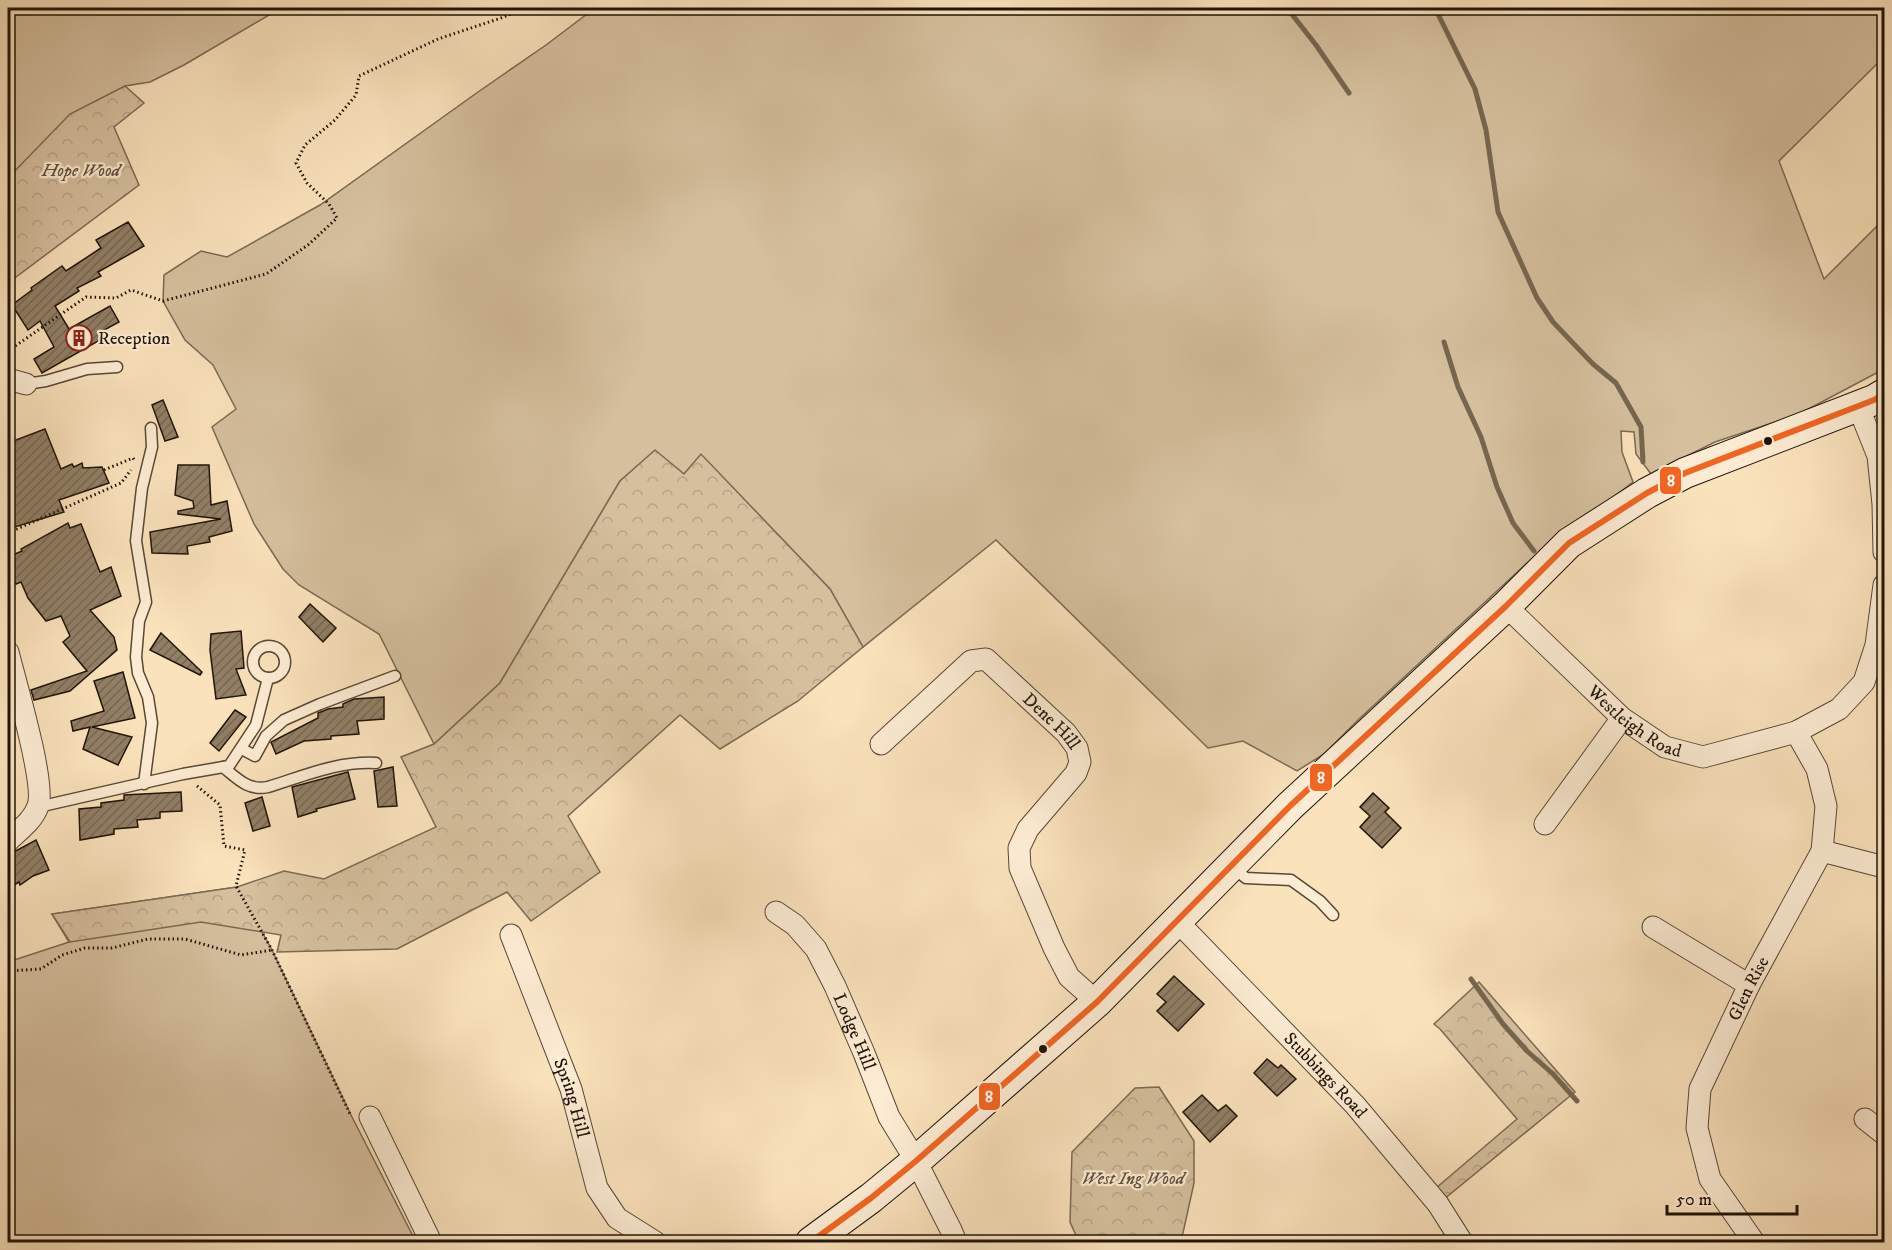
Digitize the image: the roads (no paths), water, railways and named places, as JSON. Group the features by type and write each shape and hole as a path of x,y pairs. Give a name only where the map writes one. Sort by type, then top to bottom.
{"street":[{"path":"811,1242 871,1198 916,1161 1097,1002 1290,806 1506,606 1569,543 1647,493 1686,473 1884,394"},
{"path":"1858,406 1878,456 1883,504 1884,552"},
{"name":"Westleigh Road","path":"1506,606 1622,718 1665,747 1703,757 1796,732 1839,709 1864,682 1882,613 1884,585"},
{"path":"8,652 40,795 38,807 30,820 8,841"},
{"name":"Dene Hill","path":"881,744 971,661 986,659 1066,733 1077,748 1080,762 1076,773 1028,829 1019,848 1020,868 1069,977 1097,1002"},
{"path":"1545,824 1622,718"},
{"name":"Glen Rise","path":"1754,1242 1710,1179 1697,1128 1700,1089 1749,985 1822,851 1826,807 1817,769 1796,732"},
{"path":"1822,851 1884,867"},
{"name":"Lodge Hill","path":"776,912 795,925 816,949 848,1015 889,1117 916,1161 956,1242"},
{"name":"Stubbings Road","path":"1177,921 1355,1105 1438,1204 1462,1242"},
{"path":"1653,927 1749,985"},
{"name":"Spring Hill","path":"511,936 571,1089 597,1188 617,1218 655,1242"},
{"path":"370,1117 431,1242"},
{"path":"1865,1119 1884,1134"}],"lane":[{"path":"17,382 46,381 87,369 117,367"},
{"path":"144,784 152,723 148,697 138,673 136,657 140,621 146,603 136,541 142,488 152,447 151,428"},
{"path":"242,749 255,756 266,736 284,720 395,676"},
{"path":"38,807 183,774 229,766 256,725 268,678"},
{"path":"223,768 247,786 257,789 333,766 356,762 376,763"},
{"path":"1230,866 1246,878 1291,880 1333,915"}],"waterway":[{"path":"1287,8 1349,93"},
{"path":"1435,8 1475,89 1486,130 1498,212 1537,298 1553,322 1593,364 1616,383 1641,427 1643,462"},
{"path":"1444,342 1458,387 1481,437 1497,487 1513,523 1534,551"},
{"path":"1471,979 1503,1024 1577,1101"}],"place":[{"name":"Reception","path":"79,338"}],"park label":[{"name":"Hope Wood","path":"81,170"},
{"name":"West Ing Wood","path":"1133,1178"}]}
